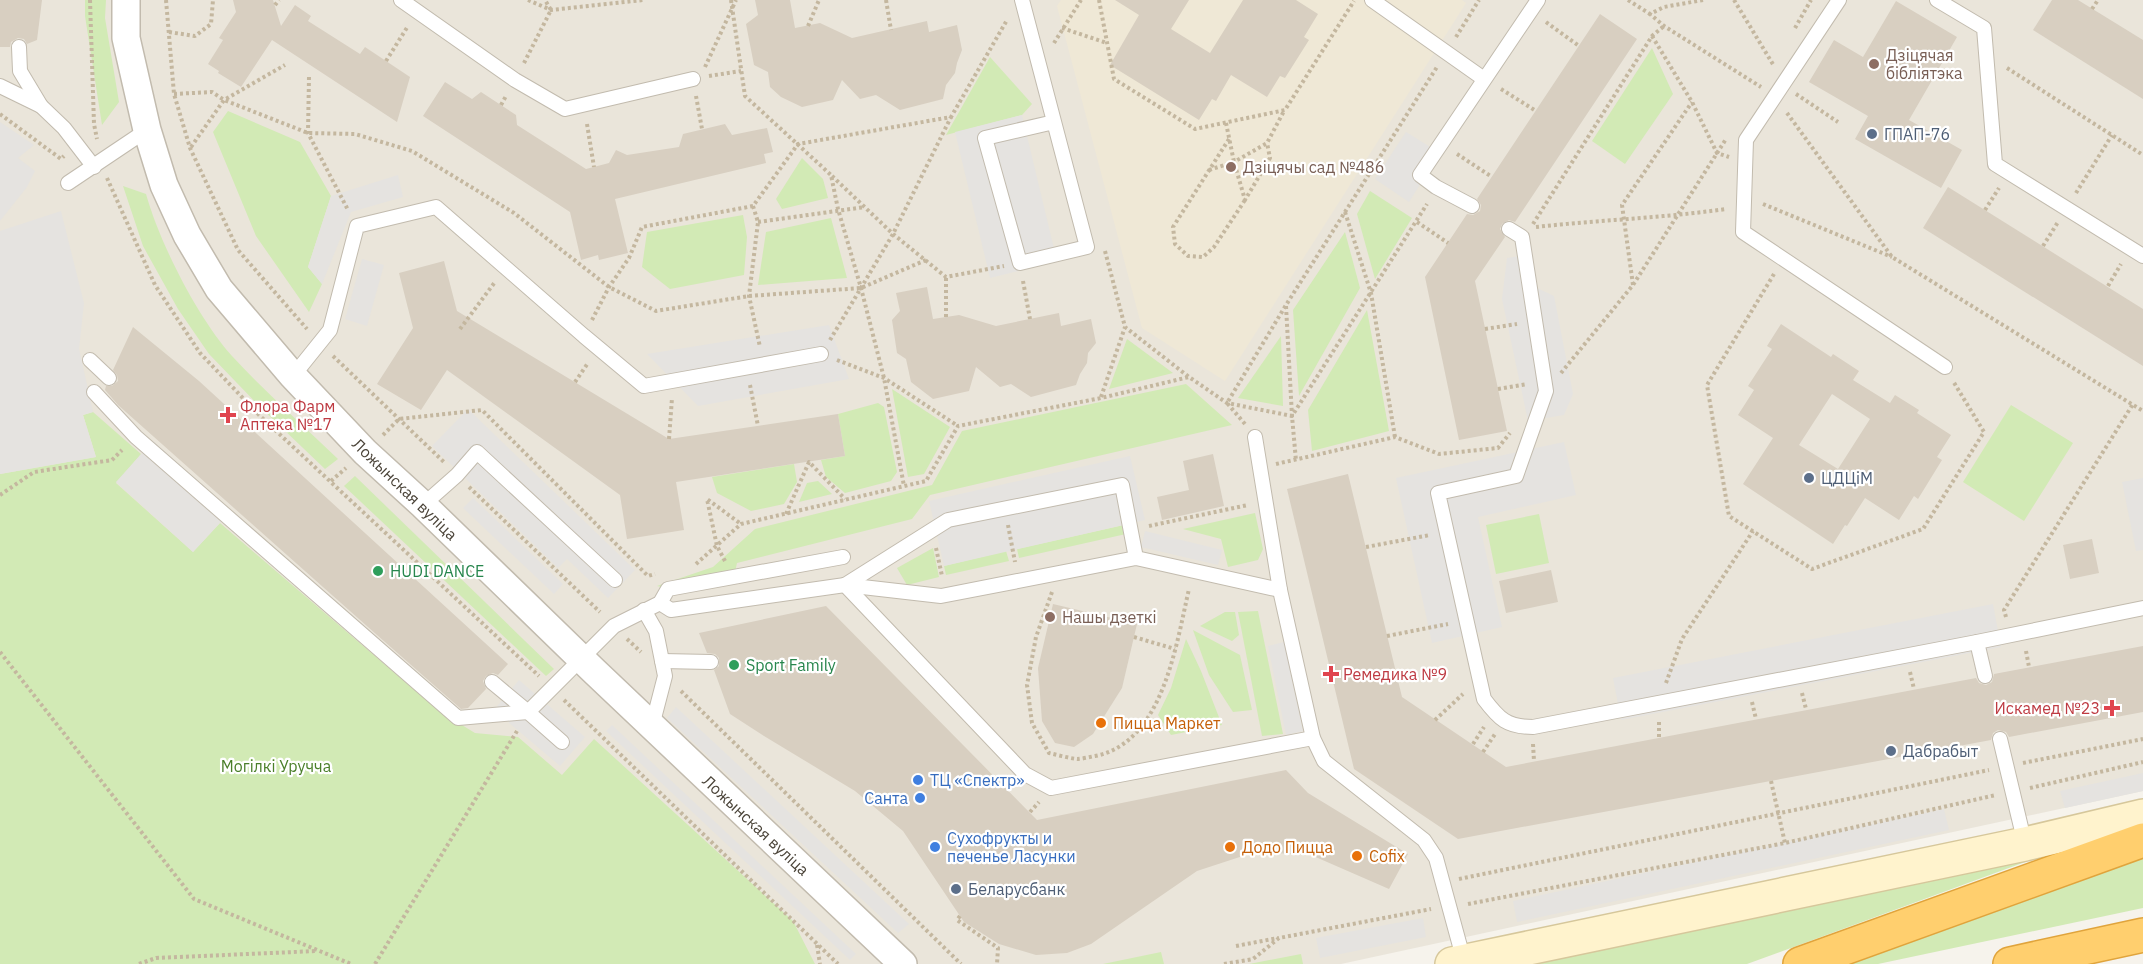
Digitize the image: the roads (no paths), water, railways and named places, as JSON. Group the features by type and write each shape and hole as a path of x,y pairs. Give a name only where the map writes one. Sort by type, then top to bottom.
{"highway":[{"path":"1800,964 2143,840"},
{"path":"2010,964 2143,934"}],"main road":[{"path":"1458,963 2025,844 2143,816"}],"street":[{"name":"Ложынская вуліца","path":"126,0 126,38 147,130 164,185 187,235 219,290 293,376 364,452 423,505 581,659 903,964"}],"lane":[{"path":"401,0 515,80 565,109 693,79"},
{"path":"1022,0 1087,247 1020,263 985,138 1054,122"},
{"path":"1372,0 1484,79"},
{"path":"1839,0 1746,141 1743,232 1945,367"},
{"path":"1937,0 1984,28 1995,164 2137,252"},
{"path":"1472,206 1436,187 1420,175 1534,6"},
{"path":"19,47 20,71 41,106 64,128 94,168"},
{"path":"0,86 41,106"},
{"path":"69,183 147,130"},
{"path":"293,376 330,330 357,226 436,207 644,386 821,354"},
{"path":"1509,230 1522,237 1546,386 1516,476 1438,493 1484,699 1503,721 1516,727 1533,727 2009,636 2143,608"},
{"path":"90,360 109,378"},
{"path":"94,392 136,437 458,718 528,712 614,626 644,610 845,585 941,596 1136,558 1280,590"},
{"path":"1255,436 1262,467 1280,590 1313,738 1324,761 1424,840 1436,858 1450,905 1458,963"},
{"path":"423,505 457,475 477,452 615,580"},
{"path":"845,585 948,520 1122,485 1136,558"},
{"path":"666,607 668,589 843,557"},
{"path":"845,585 1025,774 1051,788 1313,738"},
{"path":"644,610 656,631 665,676 652,726"},
{"path":"1977,642 1985,676"},
{"path":"662,662 711,662"},
{"path":"492,682 562,742"},
{"path":"2000,739 2025,844"}],"place":[{"name":"Дзіцячая бібліятэка","path":"1874,64"},
{"name":"ГПАП-76","path":"1872,134"},
{"name":"Дзіцячы сад №486","path":"1231,167"},
{"name":"Флора Фарм Аптека №17","path":"228,415"},
{"name":"ЦДЦіМ","path":"1809,478"},
{"name":"HUDI DANCE","path":"378,571"},
{"name":"Нашы дзеткі","path":"1050,617"},
{"name":"Sport Family","path":"734,665"},
{"name":"Ремедика №9","path":"1331,674"},
{"name":"Искамед №23","path":"2112,708"},
{"name":"Пицца Маркет","path":"1101,723"},
{"name":"Дабрабыт","path":"1891,751"},
{"name":"ТЦ «Спектр»","path":"918,780"},
{"name":"Санта","path":"920,798"},
{"name":"Сухофрукты и печенье Ласунки","path":"935,847"},
{"name":"Додо Пицца","path":"1230,847"},
{"name":"Cofix","path":"1357,856"},
{"name":"Беларусбанк","path":"956,889"}],"park label":[{"name":"Могілкі Уручча","path":"276,766"}]}
